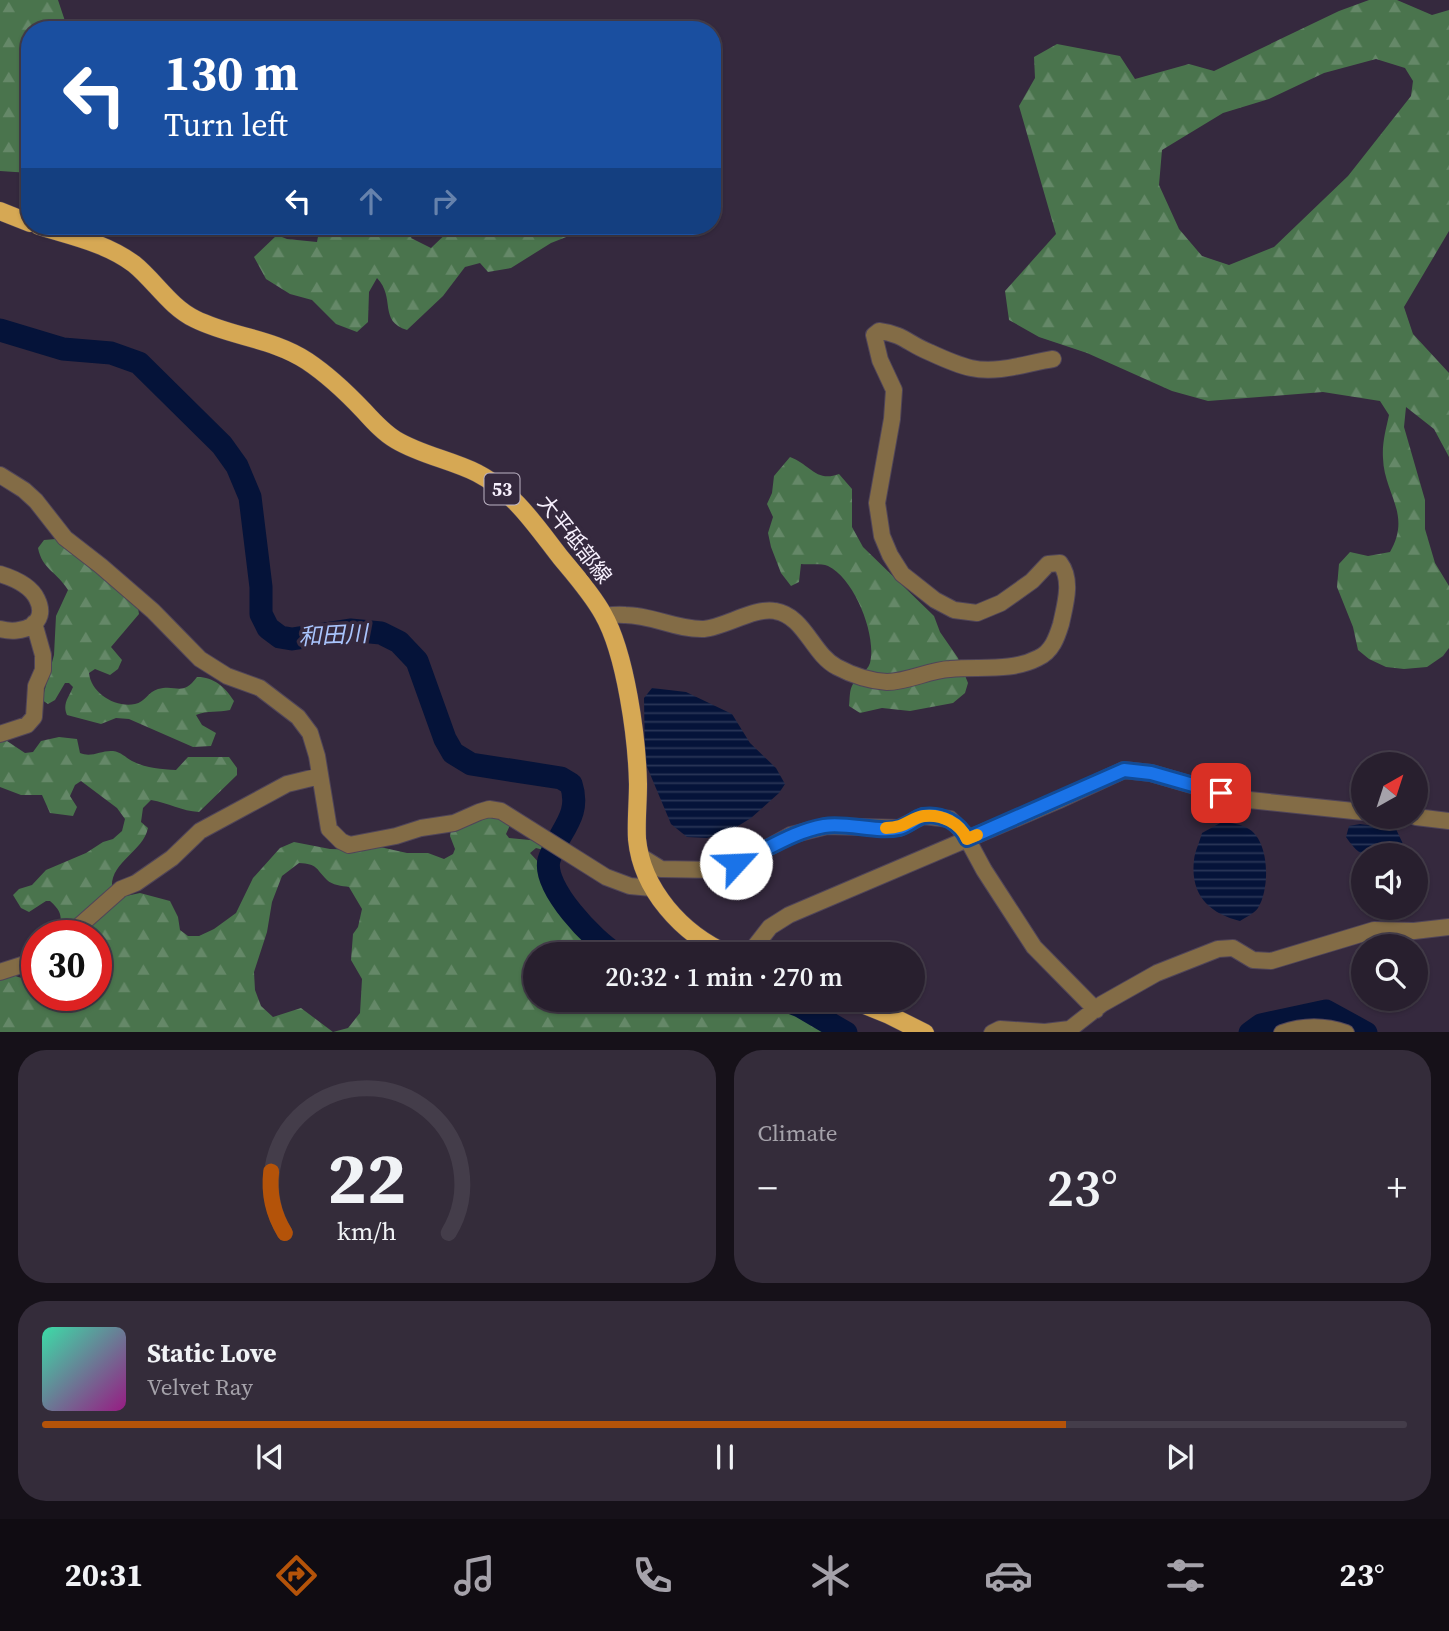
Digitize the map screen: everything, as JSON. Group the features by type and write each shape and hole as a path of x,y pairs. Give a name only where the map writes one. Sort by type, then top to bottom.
{"main road":[{"path":"0,211 21,219"},
{"name":"大平砥部線","path":"69,235 93,242 134,264 171,301 193,318 285,348 308,362 334,383 378,427 396,440 457,464 499,486 537,527 593,597 613,635 637,759 637,839 640,856 652,888 679,922 709,942"},
{"path":"882,1012 925,1032"}],"street":[{"path":"604,616 627,614 681,627 703,629 774,610 803,628 809,639 834,666 865,678 889,682 948,669 993,668 1026,663 1041,657 1057,640 1067,598 1065,570 1060,563 1048,564 1032,581 1001,603 977,613 954,610 935,600 902,574 890,555 882,536 877,503 892,419 894,390 880,360 874,335 879,331 897,334 927,351 971,368 1025,366 1053,359"},
{"path":"0,475 24,489 65,538 152,611 201,659 227,676 260,688 298,717 310,733 329,829 341,841 349,845 454,823 489,809 501,811 606,877 630,886 652,888"},
{"path":"0,574 20,582 38,600 40,612 34,623 22,631 0,629"},
{"path":"0,734 27,725 34,717 36,685 43,670 43,656 34,623"},
{"path":"758,942 770,927 789,915 1124,770 1151,773 1240,799 1351,811"},
{"path":"86,920 121,889 136,883 172,858 200,831 287,784 320,776"},
{"path":"640,856 661,869 718,870 753,856 791,835 827,826 900,828 923,816 950,819 964,833 984,870 1034,947 1096,1010"},
{"path":"1428,818 1449,821"},
{"path":"992,1032 1000,1028 1045,1032 1070,1029 1157,973 1218,949 1233,948 1253,960 1271,961 1374,930 1414,931 1449,927"},
{"path":"0,972 21,965"},
{"path":"1282,1032 1312,1026 1330,1027 1346,1032"}],"green space":[{"path":"0,0 58,0 65,21 21,21 21,172 0,171"},
{"path":"1369,0 1397,0 1432,15 1449,10 1449,231 1404,307 1413,334 1449,373 1449,457 1434,429 1406,407 1404,427 1425,500 1425,529 1435,563 1449,586 1449,648 1443,656 1427,667 1386,667 1358,650 1353,627 1337,587 1339,564 1350,552 1368,556 1390,552 1396,539 1398,515 1384,471 1383,458 1389,415 1380,401 1323,392 1208,401 1172,391 1087,353 1039,337 1009,320 1005,291 1056,234 1019,106 1035,78 1034,57 1057,44 1120,56 1135,79 1189,64 1214,71 1339,11","holes":["1376,59 1405,68 1413,81 1411,96 1348,176 1274,247 1229,265 1202,256 1179,229 1159,185 1162,150 1223,113 1269,99 1324,73"]},
{"path":"277,235 287,239 317,242 318,235 412,235 411,238 431,248 445,235 571,235 551,243 511,268 488,272 480,263 465,267 443,296 407,330 393,321 386,293 377,278 369,292 368,322 357,332 336,324 312,300 290,294 266,279 254,257"},
{"path":"790,457 824,476 839,474 852,489 852,527 863,547 934,616 940,632 958,658 968,683 965,693 953,703 910,711 882,708 860,713 849,706 852,686 870,663 870,638 862,609 847,583 828,566 801,564 799,582 791,586 781,573 771,547 768,533 773,517 767,504 772,493 774,476"},
{"path":"56,539 138,608 139,614 111,647 122,660 118,669 110,675 95,669 89,673 94,687 105,698 127,705 138,703 158,689 187,687 197,677 214,681 223,687 234,701 230,710 196,715 202,725 216,733 211,746 193,747 129,719 116,718 101,724 67,715 66,704 73,687 69,683 65,683 55,700 48,704 42,700 54,655 56,616 68,590 46,566 38,548 44,540"},
{"path":"59,737 77,739 80,753 89,755 113,751 153,768 176,770 188,757 229,757 237,768 237,775 199,812 151,800 143,808 141,822 148,828 145,836 121,864 113,879 112,888 126,896 140,893 170,901 178,917 180,930 188,936 199,936 214,929 236,913 253,878 280,848 294,842 330,849 360,850 380,847 407,853 428,853 444,859 453,854 455,849 450,836 451,830 481,819 503,819 511,823 506,834 509,838 540,841 547,846 547,851 536,848 530,853 541,865 542,879 552,889 565,919 588,942 523,942 523,1012 796,1012 835,1032 333,1032 0,1032 0,966 21,977 21,1011 112,1011 112,920 61,920 60,913 50,901 29,912 21,908 13,895 19,889 32,885 46,870 113,839 122,831 125,819 117,808 81,781 75,785 70,796 77,807 73,816 50,813 42,795 21,795 0,787 0,742 7,741 25,753 33,752 41,741","holes":["299,863 313,866 332,883 349,887 362,909 358,927 353,934 351,960 362,979 360,1013 348,1028 333,1032 301,1008 273,1017 261,1006 255,990 254,972 267,932 272,902 282,876"]}],"water":[{"path":"652,688 686,692 732,714 750,743 776,768 785,784 779,793 751,818 730,831 707,838 687,837 671,824 645,762 644,698"},
{"path":"1222,822 1239,825 1256,835 1266,866 1262,900 1257,910 1240,921 1211,907 1204,901 1195,883 1194,860 1202,833"},
{"path":"1349,826 1351,830 1396,830 1403,843 1351,844 1346,837"}],"waterway":[{"name":"和田川","path":"0,330 63,349 111,353 139,363 222,445 237,466 250,497 261,587 261,614 268,628 280,637 292,639 350,630 381,633 399,642 417,661 445,739 453,753 471,764 561,778 571,784 574,796 571,815 549,860 549,871 561,898 583,926 600,942"},
{"name":"和田川","path":"1251,1032 1261,1025 1326,1011 1364,1032"},
{"name":"和田川","path":"810,1012 844,1032"}],"slow traffic":[{"path":"886,828 900,828 923,816 950,819 967,839 977,835"}],"route":[{"path":"736,863 791,835 827,826 900,828 923,816 950,819 967,839 1124,770 1151,773 1221,793"}]}
